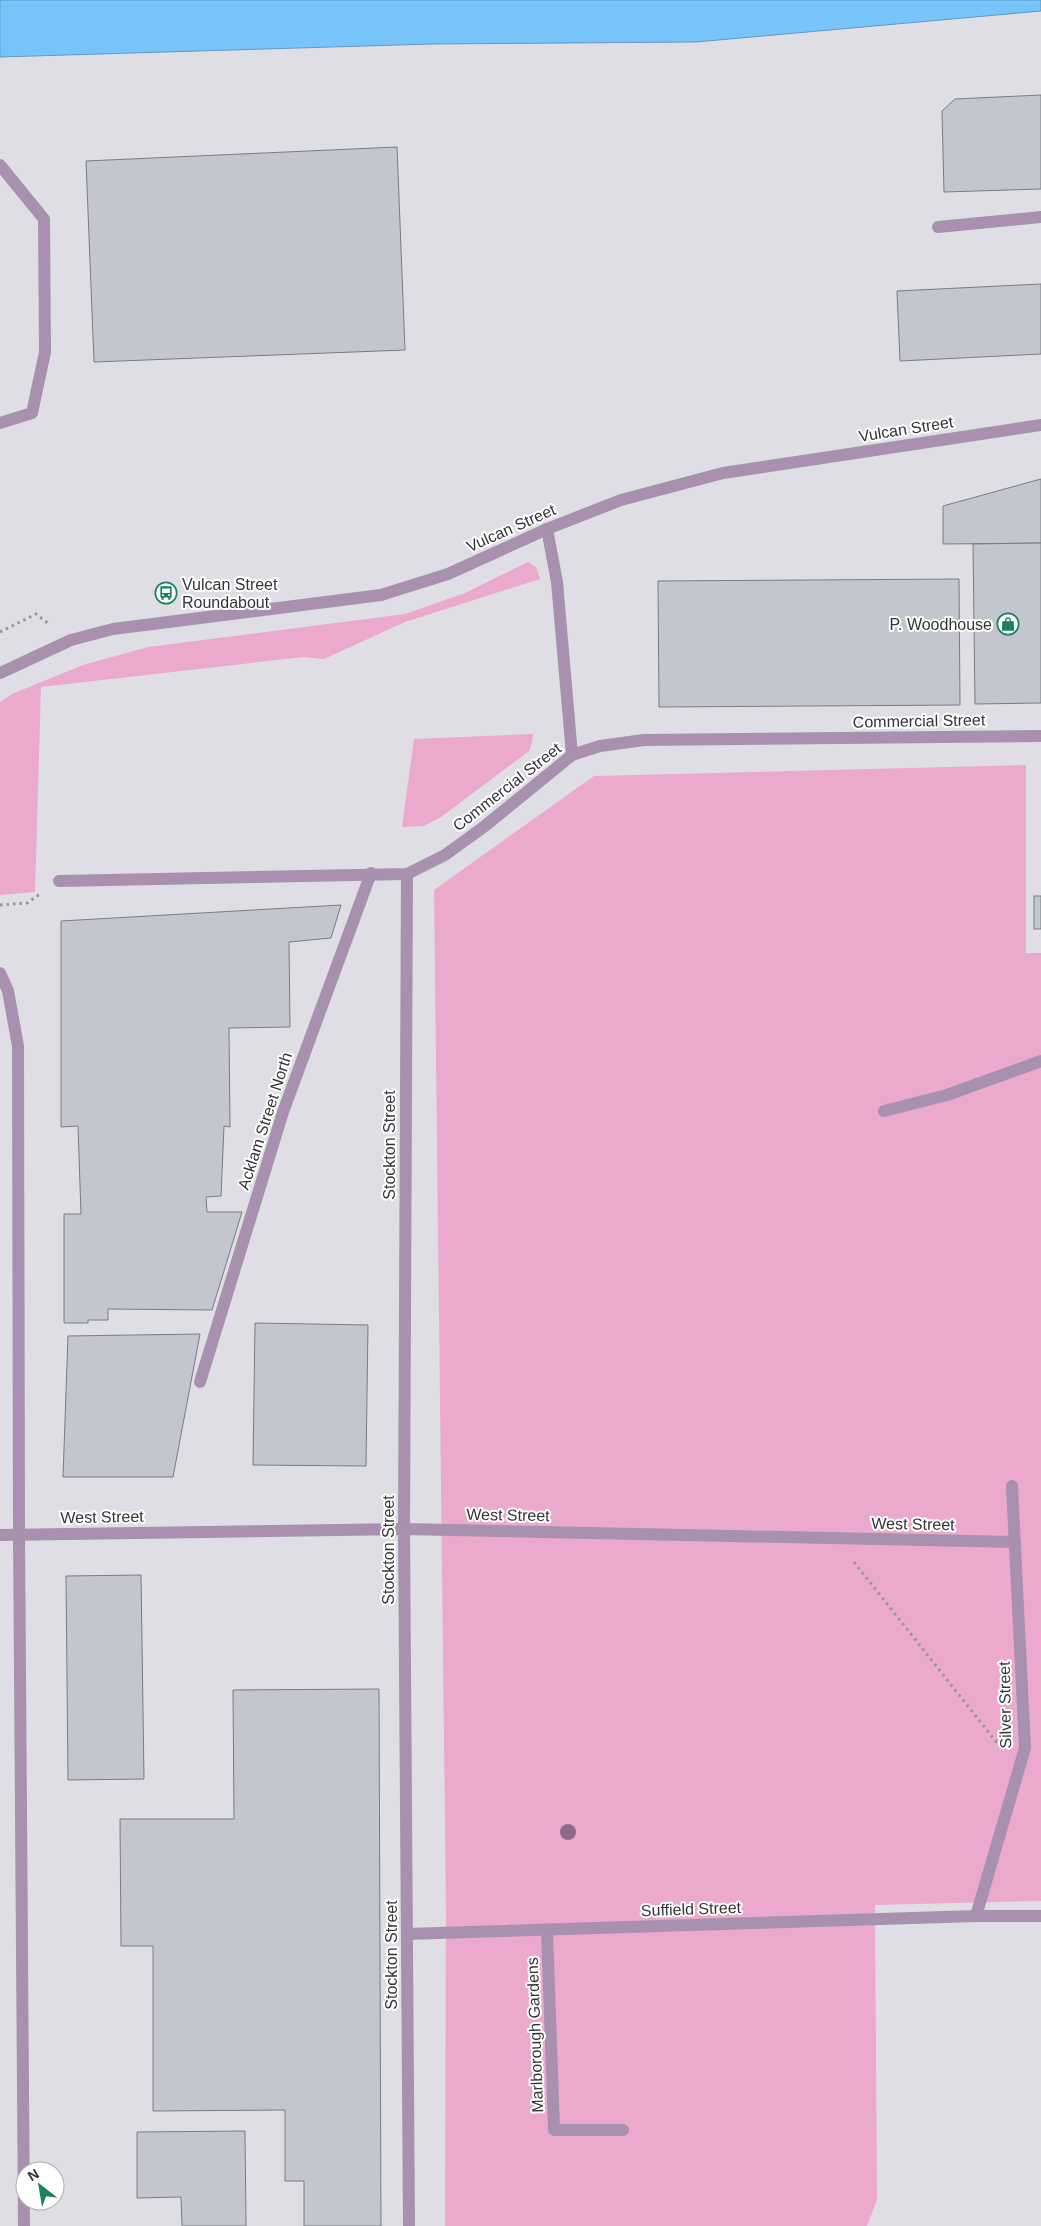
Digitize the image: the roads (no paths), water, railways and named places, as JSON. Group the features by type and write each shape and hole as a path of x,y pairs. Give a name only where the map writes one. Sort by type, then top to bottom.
{"street":[{"path":"0,165 44,219 45,352 32,414 0,423"},
{"path":"938,227 1041,216"},
{"name":"Vulcan Street","path":"0,673 71,640 113,629 381,595 448,574 547,529 621,500 722,473 1041,425"},
{"path":"547,529 557,582 572,756"},
{"name":"Commercial Street","path":"59,881 371,873 407,874 461,844 572,756 600,746 644,740 1041,736"},
{"name":"Acklam Street North","path":"200,1382 283,1112 371,873"},
{"name":"Stockton Street","path":"407,874 404,1529 409,2226"},
{"path":"0,973 8,991 18,1046 24,2226"},
{"path":"884,1111 947,1095 1041,1061"},
{"name":"Silver Street","path":"976,1916 1025,1748 1012,1486"},
{"name":"West Street","path":"0,1535 404,1529 1015,1542"},
{"name":"Suffield Street","path":"407,1934 976,1916 1041,1916"},
{"name":"Marlborough Gardens","path":"547,1930 554,2130 623,2130"}],"water":[{"path":"0,0 1041,0 1041,11 696,42 431,44 0,57"}],"place":[{"name":"Vulcan Street Roundabout","path":"166,593"},
{"name":"P. Woodhouse","path":"1008,624"}]}
